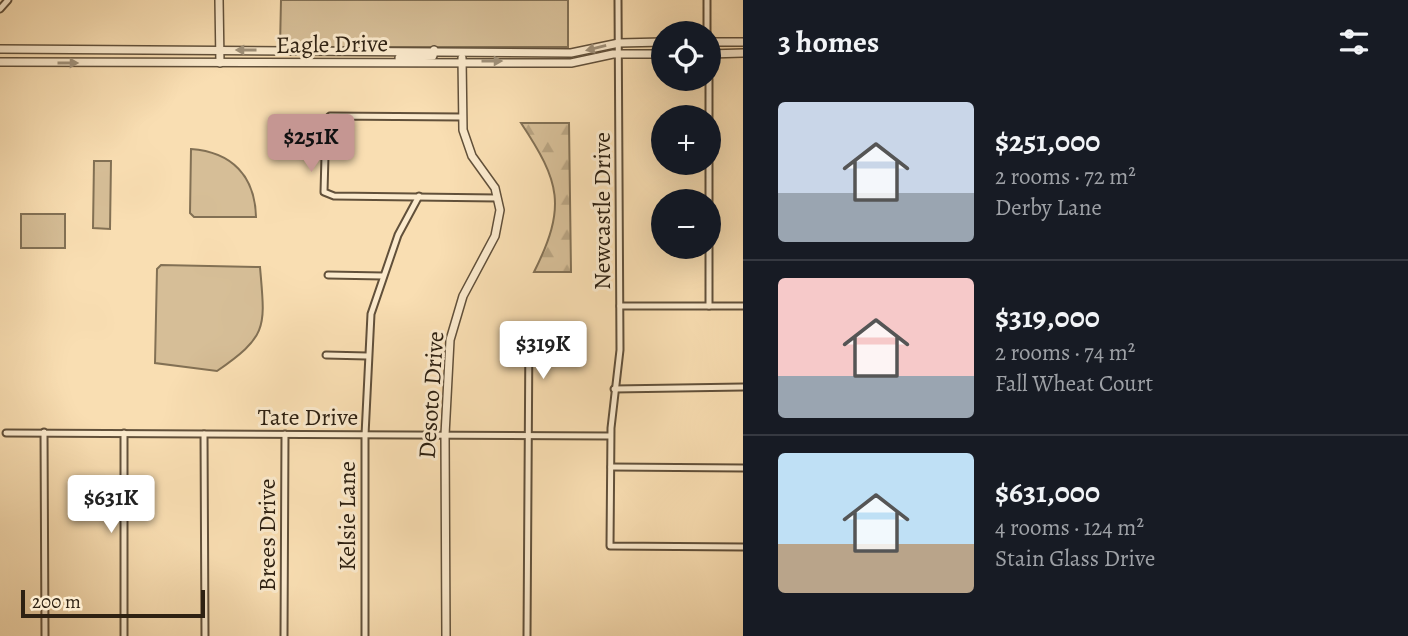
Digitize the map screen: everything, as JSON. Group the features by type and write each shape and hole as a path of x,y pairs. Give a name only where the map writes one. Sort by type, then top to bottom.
{"street":[{"path":"0,9 8,0"},
{"path":"219,0 220,64"},
{"name":"Newcastle Drive","path":"618,0 620,364 614,388 610,436 610,546 743,547"},
{"path":"707,0 707,21"},
{"name":"Eagle Drive","path":"0,49 571,52 619,43 651,42"},
{"path":"721,42 743,42"},
{"path":"107,49 107,62"},
{"path":"288,50 288,64"},
{"path":"374,62 433,56 435,50"},
{"path":"461,50 462,117 472,156 491,180 498,198 327,195 323,183 326,120 338,115 462,117"},
{"path":"571,52 571,63"},
{"path":"721,54 743,53"},
{"name":"Eagle Drive","path":"0,62 571,63 619,54 651,54"},
{"path":"709,91 709,306"},
{"name":"Kelsie Lane","path":"365,636 365,435 371,314 398,235 419,197"},
{"name":"Desoto Drive","path":"446,636 445,435 450,340 463,296 495,236 500,210 498,198"},
{"path":"328,275 383,276"},
{"path":"620,306 743,306"},
{"path":"527,636 529,329"},
{"path":"326,355 367,356"},
{"path":"614,388 743,387"},
{"path":"44,432 45,636"},
{"name":"Tate Drive","path":"6,433 610,436"},
{"path":"124,433 124,636"},
{"path":"204,434 205,636"},
{"name":"Brees Drive","path":"284,636 285,434"},
{"path":"611,467 743,468"}],"green space":[{"path":"281,0 568,0 568,47 280,47"},
{"path":"521,123 569,123 571,272 534,272 551,229 555,211 554,195 544,162"},
{"path":"191,149 218,155 238,169 251,190 256,217 194,217 190,213"},
{"path":"94,161 111,161 110,229 93,228"},
{"path":"21,214 65,214 65,248 21,248"},
{"path":"161,265 260,267 263,304 260,328 246,348 217,371 155,363 157,269"}]}
